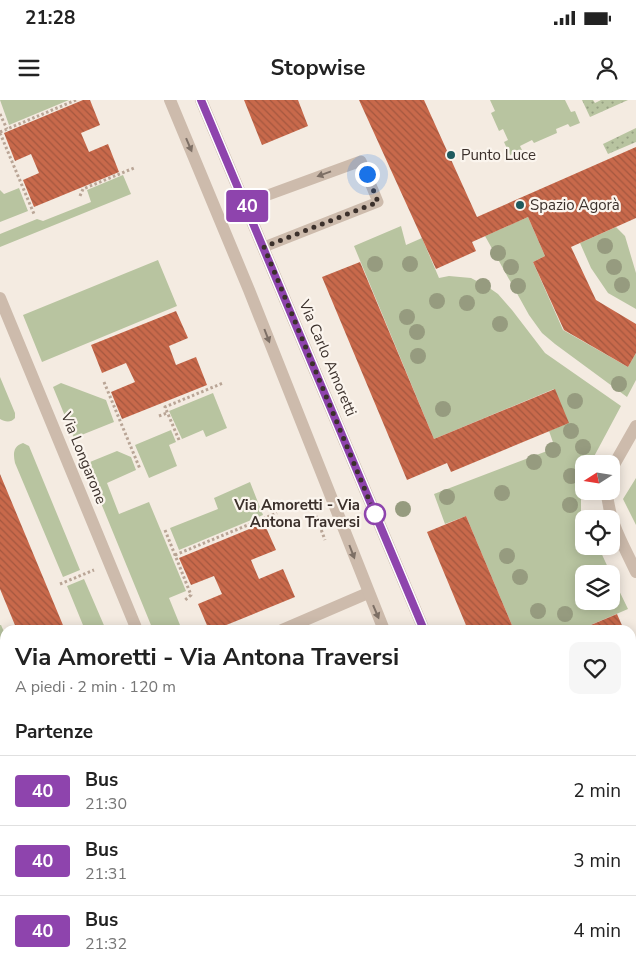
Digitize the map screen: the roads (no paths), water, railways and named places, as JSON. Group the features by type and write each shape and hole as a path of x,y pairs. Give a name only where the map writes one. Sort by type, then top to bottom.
{"street":[{"path":"170,100 249,290 382,625"},
{"name":"Via Carlo Amoretti","path":"202,100 422,625"},
{"name":"Via Longarone","path":"0,298 135,625"},
{"path":"620,455 636,426"},
{"path":"608,500 612,520 636,572"},
{"path":"294,625 368,593"}],"lane":[{"path":"246,203 361,160 378,202 264,247"}],"place":[{"name":"Punto Luce","path":"451,155"},
{"name":"Spazio Agorà","path":"520,205"},
{"name":"Via Amoretti - Via Antona Traversi","path":"375,514"}]}
